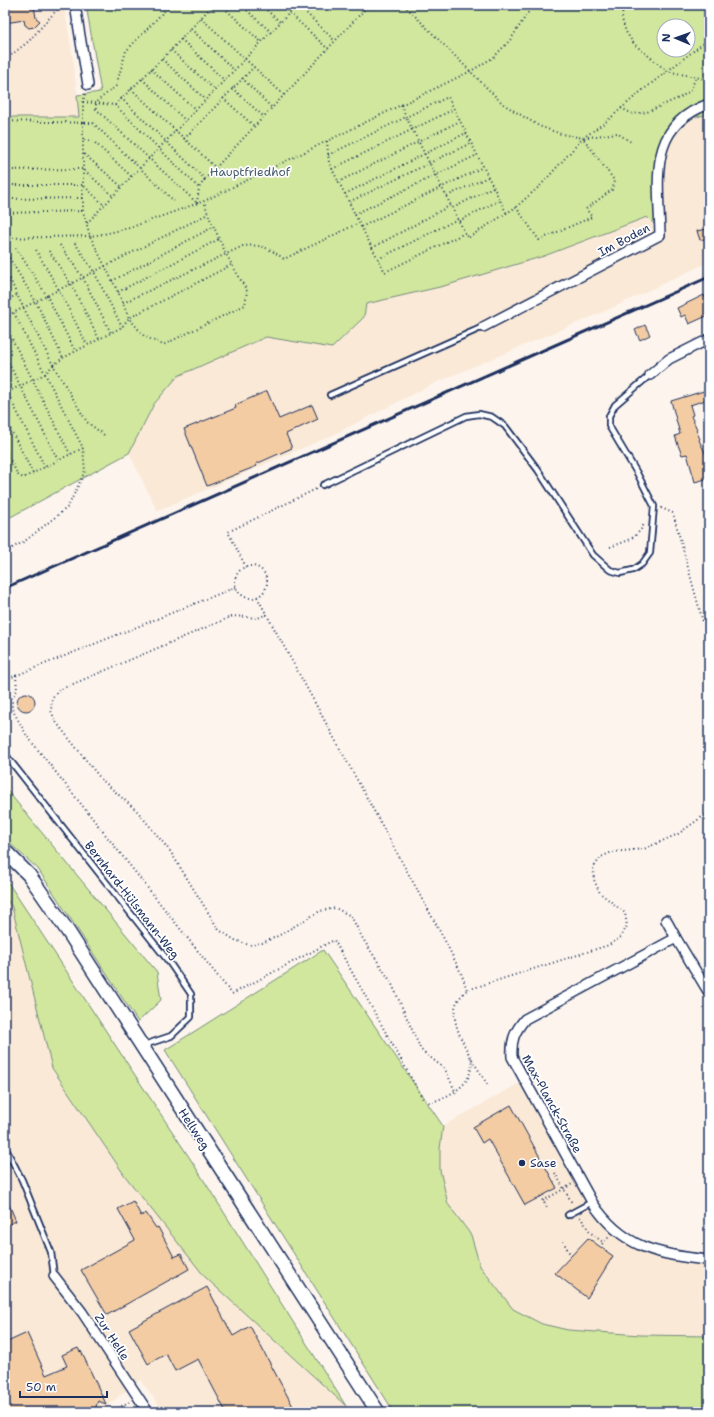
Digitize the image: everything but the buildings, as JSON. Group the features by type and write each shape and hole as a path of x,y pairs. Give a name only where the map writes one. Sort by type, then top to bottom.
{"street":[{"path":"75,5 88,85"},
{"name":"Im Boden","path":"483,327 660,235 658,174 662,147 668,133 677,121 709,104"},
{"path":"650,375 669,359 709,339"},
{"name":"Hellweg","path":"5,851 29,875 69,933 140,1046 378,1412"},
{"path":"666,920 709,993"},
{"name":"Max-Planck-Straße","path":"676,938 525,1020 517,1028 511,1042 512,1057 592,1202 614,1230 646,1248 668,1254 709,1260"},
{"name":"Zur Helle","path":"54,1276 82,1312 148,1412"}],"lane":[{"path":"330,395 483,327"},
{"path":"322,485 466,416 479,414 492,417 504,426 538,470 593,555 610,570 620,573 633,570 642,564 650,553 654,506 637,472 609,426 609,416 615,405 650,375"},
{"name":"Bernhard-Hülsmann-Weg","path":"5,754 164,956 191,994 191,1017 170,1036 140,1046"},
{"path":"5,1147 22,1180 51,1252 54,1276"},
{"path":"568,1215 592,1202"}],"path":[{"path":"5,60 29,41 61,5"},
{"path":"115,11 121,5"},
{"path":"96,102 116,86 126,51 170,5"},
{"path":"115,104 171,50 213,5"},
{"path":"221,5 261,42"},
{"path":"241,5 271,32"},
{"path":"261,5 280,22"},
{"path":"281,5 328,49"},
{"path":"86,223 297,5 335,41"},
{"path":"197,203 199,188 205,179 369,5"},
{"path":"404,5 503,104 520,116 539,126 561,134 584,138 617,133 631,142"},
{"path":"5,238 90,236 104,234 129,228 204,201 471,71 494,57 511,39 533,5"},
{"path":"623,5 622,19 626,32 634,44 667,71 709,80"},
{"path":"201,18 284,95"},
{"path":"191,29 234,70"},
{"path":"181,39 224,80"},
{"path":"401,105 468,238 516,207 541,185 584,138 709,39"},
{"path":"171,50 215,90"},
{"path":"162,59 206,100"},
{"path":"184,139 254,67"},
{"path":"152,69 196,110"},
{"path":"242,78 272,108"},
{"path":"621,108 633,114 647,112 681,97 691,90 696,78"},
{"path":"142,79 186,121"},
{"path":"232,88 264,117"},
{"path":"131,89 216,168"},
{"path":"328,155 448,97 507,214"},
{"path":"121,98 205,179"},
{"path":"224,98 255,127"},
{"path":"199,188 115,104 83,102 83,211 90,236 118,292 129,318 144,336 163,345 245,305 247,291 231,265 213,226 204,201"},
{"path":"96,102 96,109 197,203"},
{"path":"332,169 454,109"},
{"path":"5,121 92,123 174,202"},
{"path":"338,182 460,121"},
{"path":"344,194 466,133"},
{"path":"516,207 539,240 592,217 586,209 613,189 614,180 584,138"},
{"path":"84,140 93,141 132,177"},
{"path":"327,142 328,155 332,169 384,272 465,233"},
{"path":"349,202 471,143"},
{"path":"84,154 122,187"},
{"path":"355,214 477,155"},
{"path":"361,227 483,167"},
{"path":"5,170 83,169 113,196"},
{"path":"447,196 488,177"},
{"path":"5,185 83,185 104,206"},
{"path":"372,248 493,187"},
{"path":"5,199 84,198"},
{"path":"378,259 500,200"},
{"path":"5,213 83,211"},
{"path":"5,317 208,214"},
{"path":"123,303 243,246 257,244 271,250 284,259 359,223"},
{"path":"112,281 213,226"},
{"path":"118,292 219,238"},
{"path":"75,243 94,272 122,327"},
{"path":"60,245 83,278 111,333"},
{"path":"16,248 46,296 75,351"},
{"path":"36,250 59,290 87,345"},
{"path":"49,251 71,284 99,339"},
{"path":"5,252 36,302 63,358"},
{"path":"6,393 45,374 53,365 63,358 122,327 129,318 231,265"},
{"path":"5,269 23,308 53,365 87,422 104,435"},
{"path":"5,284 10,281"},
{"path":"5,301 17,295"},
{"path":"5,552 24,541 68,507 85,471 83,448 14,313"},
{"path":"5,325 70,454"},
{"path":"5,356 58,460"},
{"path":"5,388 6,393 45,467"},
{"path":"5,419 33,473"},
{"path":"5,450 18,475 22,478 83,448"},
{"path":"246,567 228,532 322,485"},
{"path":"654,506 673,513 709,644"},
{"path":"610,548 634,538 640,532 645,522"},
{"path":"251,566 261,570 267,579 265,590 258,597 252,598 242,596 236,587 236,578 246,567 251,566"},
{"path":"5,680 236,587"},
{"path":"258,597 443,936 462,975 467,990"},
{"path":"267,614 258,618 233,616 59,690 52,698 51,711 56,722 101,779 138,812 170,851 220,930 235,940 249,945 262,943 278,936 320,911 335,908 351,916 363,939 391,982 421,1050 445,1069 456,1093"},
{"path":"16,675 17,690 12,698 12,709 27,736 232,994 334,940 423,1099 430,1103 456,1093 468,1078 473,1067 471,1056"},
{"path":"487,1084 459,1034 454,1019 456,1002 467,990 609,945 621,937 627,926 624,914 600,893 594,880 593,868 602,857 612,852 644,849 678,834 709,812"},
{"path":"543,1201 580,1180"},
{"path":"540,1196 548,1209"},
{"path":"563,1241 571,1256"},
{"path":"111,1412 138,1397"}],"shaded area":[{"path":"5,5 64,5 73,58 80,117 5,117"},
{"path":"709,114 709,262 610,309 435,383 331,436 157,511 129,453 154,404 178,376 266,337 332,348 364,317 366,304 444,286 544,256 647,217 664,235 662,166 671,134 681,123"},
{"path":"5,897 12,907 52,1068 125,1176 205,1277 346,1406 349,1412 164,1412 140,1380 108,1405 102,1412 5,1412"},
{"path":"523,1081 591,1203 631,1242 709,1261 709,1336 641,1335 568,1330 542,1324 513,1309 480,1266 471,1235 448,1204 440,1170 440,1149 443,1126"}],"green space":[{"name":"Hauptfriedhof","path":"86,5 709,5 709,114 682,122 673,130 668,142 664,157 662,192 665,235 647,217 544,256 444,286 366,304 364,317 332,348 266,337 178,376 154,404 129,453 5,520 5,117 79,117 77,95 101,92"},
{"path":"5,788 157,972 161,1000 138,1022 38,869 5,839"},
{"path":"5,878 191,1160 346,1406 205,1277 125,1176 52,1068 12,907 5,897"},
{"path":"323,950 443,1126 440,1149 440,1170 448,1204 471,1235 480,1266 513,1309 542,1324 568,1330 641,1335 709,1336 709,1412 394,1412 165,1050"}],"railway":[{"path":"5,588 709,277"}],"place":[{"name":"Sase","path":"522,1163"}]}
